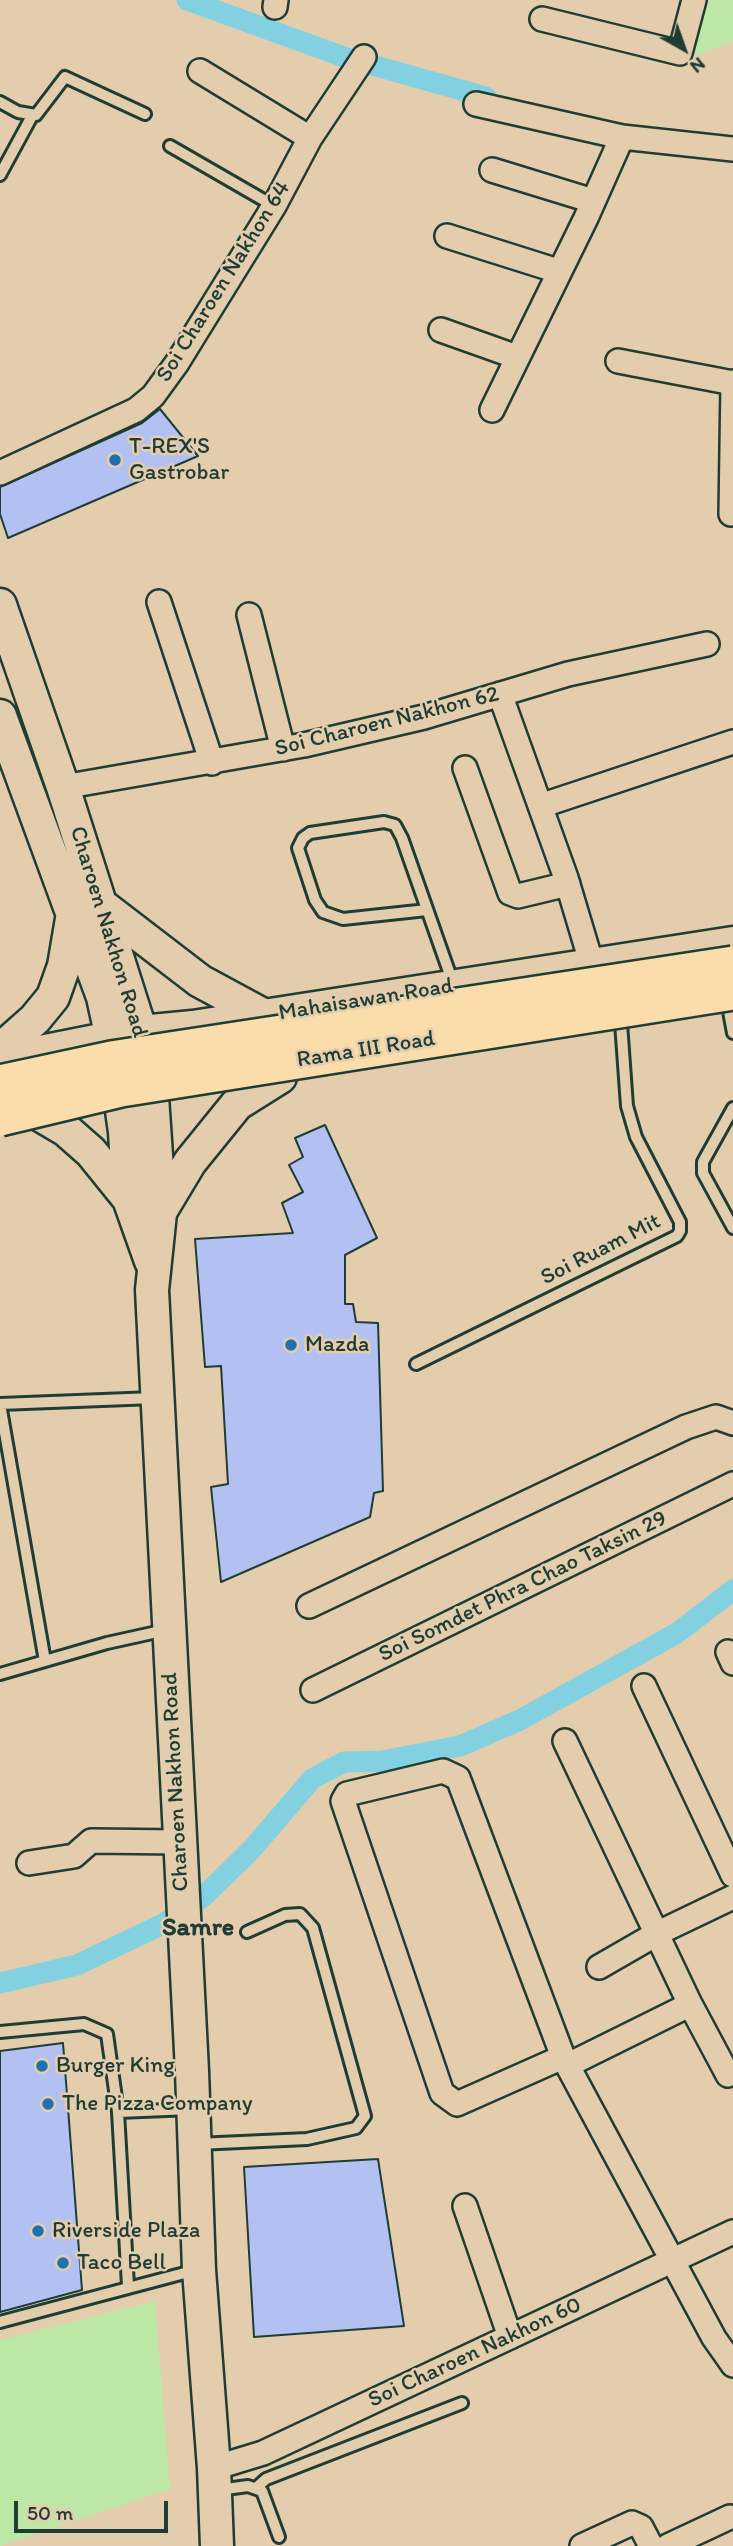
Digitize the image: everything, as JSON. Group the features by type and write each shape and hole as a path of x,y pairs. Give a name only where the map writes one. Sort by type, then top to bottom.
{"main road":[{"name":"Charoen Nakhon Road","path":"0,605 64,787 87,911"},
{"name":"Charoen Nakhon Road","path":"0,716 87,911 127,1035 152,1097 160,1213 153,1269 157,1398 199,2270 215,2479 217,2546"},
{"path":"0,1050 35,1019 52,997 87,911 263,1016"},
{"name":"Mahaisawan Road","path":"0,1060 127,1035 733,943"},
{"name":"Rama III Road","path":"0,1083 111,1059 733,964"},
{"path":"9,1110 152,1097 621,1023 732,1009"},
{"name":"Rama III Road","path":"9,1110 121,1089 732,1009"},
{"name":"Charoen Nakhon Road","path":"127,1035 120,1098 130,1199 153,1269"},
{"path":"160,1213 190,1162 237,1104 280,1077"},
{"path":"9,1110 66,1130 91,1152 130,1199"}],"street":[{"path":"542,19 680,53 694,0"},
{"name":"Soi Charoen Nakhon 64","path":"0,473 136,410 153,396 274,206 310,138 360,63"},
{"path":"200,71 310,138"},
{"path":"476,104 622,137 733,149"},
{"path":"492,410 622,137"},
{"path":"492,170 593,201"},
{"path":"447,236 558,271"},
{"path":"441,330 517,357"},
{"path":"618,361 733,382 731,514"},
{"path":"159,602 212,763"},
{"path":"249,615 283,749"},
{"name":"Soi Charoen Nakhon 62","path":"64,787 283,749 424,717 568,674 708,644"},
{"path":"500,694 568,884 592,965"},
{"path":"540,806 733,742"},
{"path":"466,768 510,893 518,896 568,884"},
{"path":"309,1606 686,1427 716,1417 733,1423"},
{"name":"Soi Somdet Phra Chao Taksin 29","path":"313,1690 733,1484"},
{"path":"644,1686 733,1875"},
{"path":"565,1741 689,2002 728,2075"},
{"path":"689,2002 685,2007 566,2061 457,2104 442,2093 343,1801 346,1794 443,1771 458,1778 566,2061 714,2338 733,2365"},
{"path":"29,1863 74,1856 91,1841 180,1850"},
{"path":"599,1966 658,1933 733,1897"},
{"path":"465,2206 510,2337"},
{"name":"Soi Charoen Nakhon 60","path":"215,2479 263,2453 733,2232"},
{"path":"668,2546 730,2516"},
{"path":"582,2546 632,2523 640,2527 651,2546"}],"lane":[{"path":"0,175 32,116 40,112 65,76 145,114"},
{"path":"0,102 32,116"},
{"path":"170,146 274,206"},
{"path":"427,910 342,919 323,912 315,900 298,848 303,838 310,833 384,822 395,825 427,910 454,986"},
{"name":"Soi Ruam Mit","path":"416,1364 665,1242 680,1231 680,1222 633,1127 627,1106 621,1023"},
{"path":"733,1108 703,1162 703,1172 733,1228"},
{"path":"45,1661 0,1404 157,1398"},
{"path":"0,1674 169,1629"},
{"path":"194,2145 307,2139 356,2128 365,2116 313,1928 300,1914 285,1915 247,1931"},
{"path":"0,2032 84,2024 107,2034 118,2112 128,2286"},
{"path":"118,2112 193,2108"},
{"path":"0,2322 128,2286 199,2270"},
{"path":"256,2488 266,2479 462,2403"},
{"path":"215,2479 262,2491 279,2537"}],"green space":[{"path":"707,0 733,0 733,41 690,58"},
{"path":"155,2301 170,2489 0,2546 0,2340"}],"building":[{"name":"T-REX'S Gastrobar","path":"160,409 198,456 8,538 0,514 0,487 142,423"},
{"name":"Mazda","path":"325,1125 377,1238 345,1255 345,1304 353,1304 356,1322 378,1323 383,1491 374,1493 370,1517 221,1582 211,1487 228,1484 221,1366 205,1367 195,1239 293,1233 282,1203 303,1192 289,1165 303,1157 295,1138"},
{"name":"Riverside Plaza","path":"63,2043 82,2290 0,2312 0,2051"},
{"path":"378,2159 404,2326 254,2337 244,2167"}],"waterway":[{"path":"187,0 344,57 486,97"},
{"path":"0,1983 77,1965 165,1923 203,1897 252,1849 312,1779 344,1762 382,1761 460,1746 520,1720 677,1633 733,1590"}],"place":[{"name":"T-REX'S Gastrobar","path":"115,460"},
{"name":"Mazda","path":"291,1345"},
{"name":"Burger King","path":"42,2066"},
{"name":"The Pizza Company","path":"48,2104"},
{"name":"Riverside Plaza","path":"38,2231"},
{"name":"Taco Bell","path":"63,2263"}],"district":[{"name":"Samre","path":"198,1928"}]}
